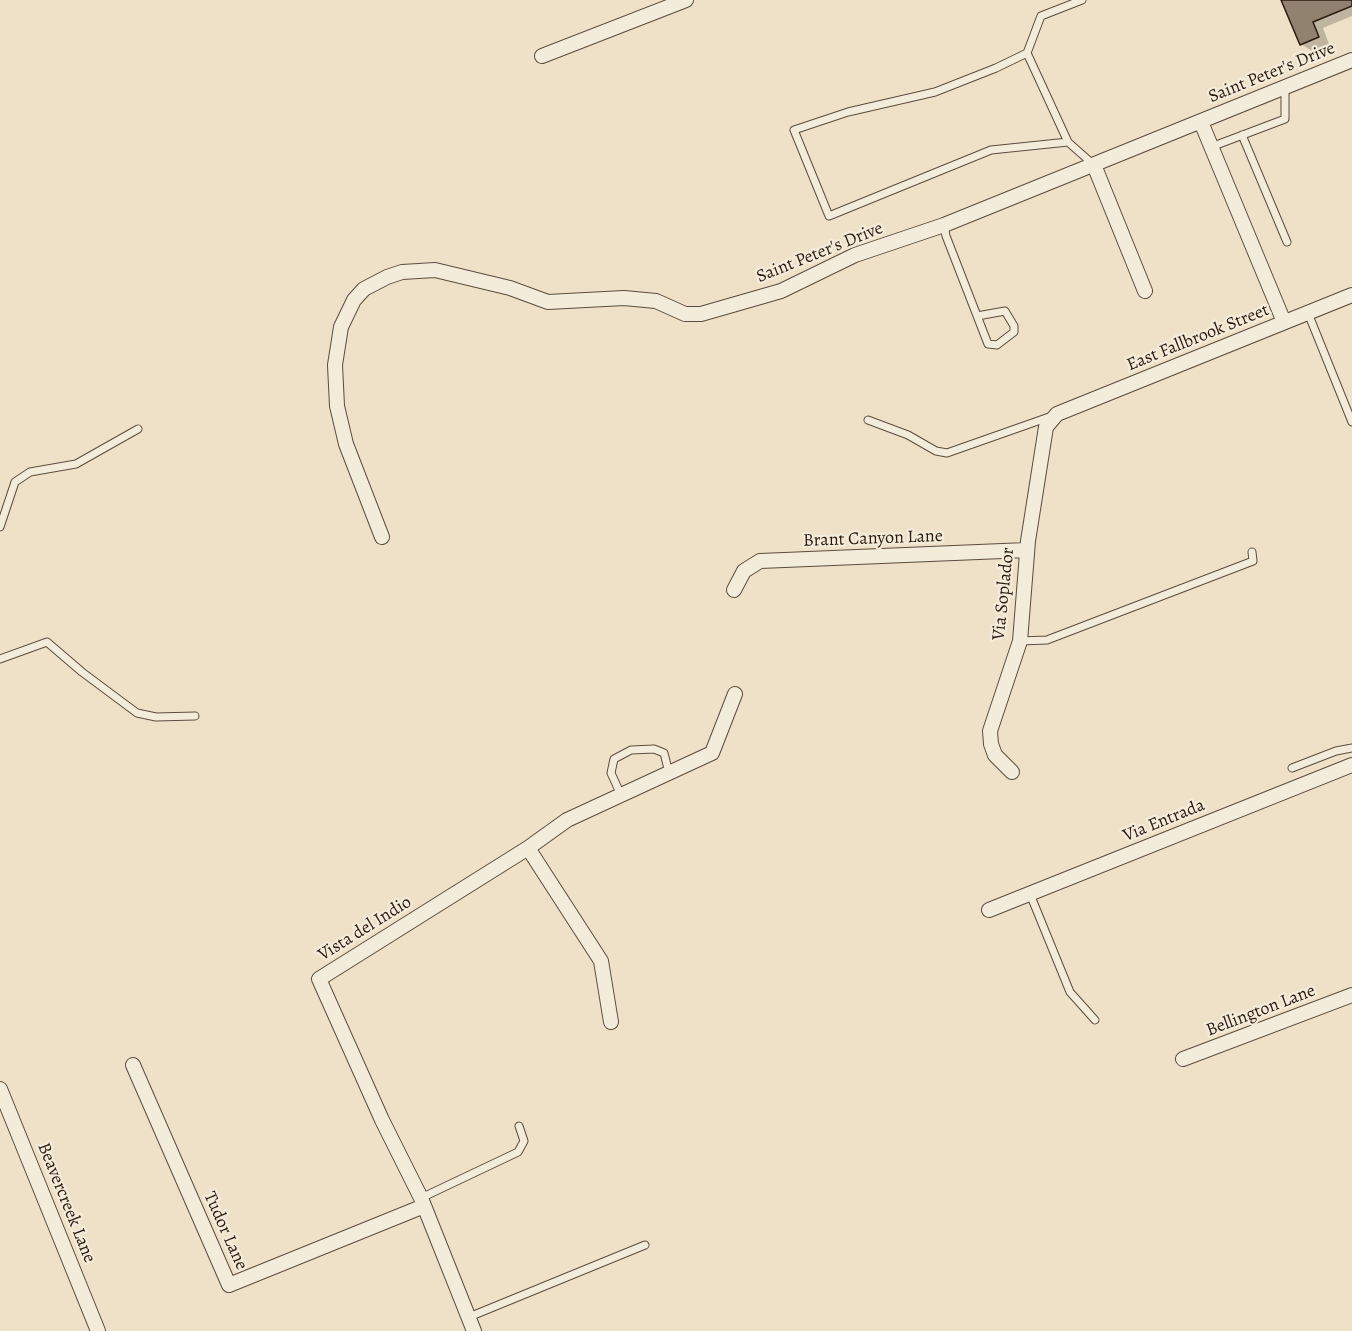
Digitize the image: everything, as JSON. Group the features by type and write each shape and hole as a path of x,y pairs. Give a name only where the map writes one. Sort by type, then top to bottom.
{"street":[{"path":"542,56 686,0"},
{"name":"Saint Peter's Drive","path":"382,537 346,444 338,406 335,364 341,327 354,300 364,289 387,277 402,272 435,270 510,288 548,302 624,297 656,301 685,314 701,314 781,291 855,255 944,225 1352,60"},
{"path":"1201,122 1284,322"},
{"path":"1094,165 1145,291"},
{"name":"East Fallbrook Street","path":"1057,414 1352,295"},
{"name":"Via Soplador","path":"1012,772 995,755 990,731 1020,640 1027,550 1046,427 1057,414"},
{"name":"Brant Canyon Lane","path":"734,590 744,571 760,561 1027,550"},
{"path":"611,1022 601,961 528,848 567,820 712,753 735,694"},
{"name":"Via Entrada","path":"989,910 1352,765"},
{"name":"Vista del Indio","path":"474,1331 422,1202 382,1120 320,979 528,848"},
{"name":"Bellington Lane","path":"1183,1059 1352,996"},
{"name":"Tudor Lane","path":"133,1065 229,1285 422,1202"},
{"name":"Beavercreek Lane","path":"0,1089 98,1331"}],"lane":[{"path":"1082,0 1041,16 1027,53 1068,142 1094,165"},
{"path":"1027,53 936,92 848,112 794,130 830,216 991,150 1068,142"},
{"path":"1211,147 1285,119 1285,87"},
{"path":"1242,135 1287,242"},
{"path":"944,225 977,316 988,344 997,345 1014,332 1014,326 1005,311 997,310 977,316"},
{"path":"1308,313 1352,422"},
{"path":"868,420 908,435 936,451 947,453 1057,414"},
{"path":"0,527 15,482 30,472 76,464 138,429"},
{"path":"1020,640 1047,640 1253,561 1251,552"},
{"path":"0,659 46,642 137,713 156,717 195,716"},
{"path":"1292,768 1336,751 1352,748"},
{"path":"621,795 611,773 614,759 631,750 654,749 664,753 669,773"},
{"path":"1030,894 1070,992 1095,1020"},
{"path":"422,1202 518,1152 524,1140 519,1126"},
{"path":"469,1317 645,1245"}],"building":[{"path":"1281,0 1352,0 1352,6 1313,22 1319,37 1300,45"}]}
